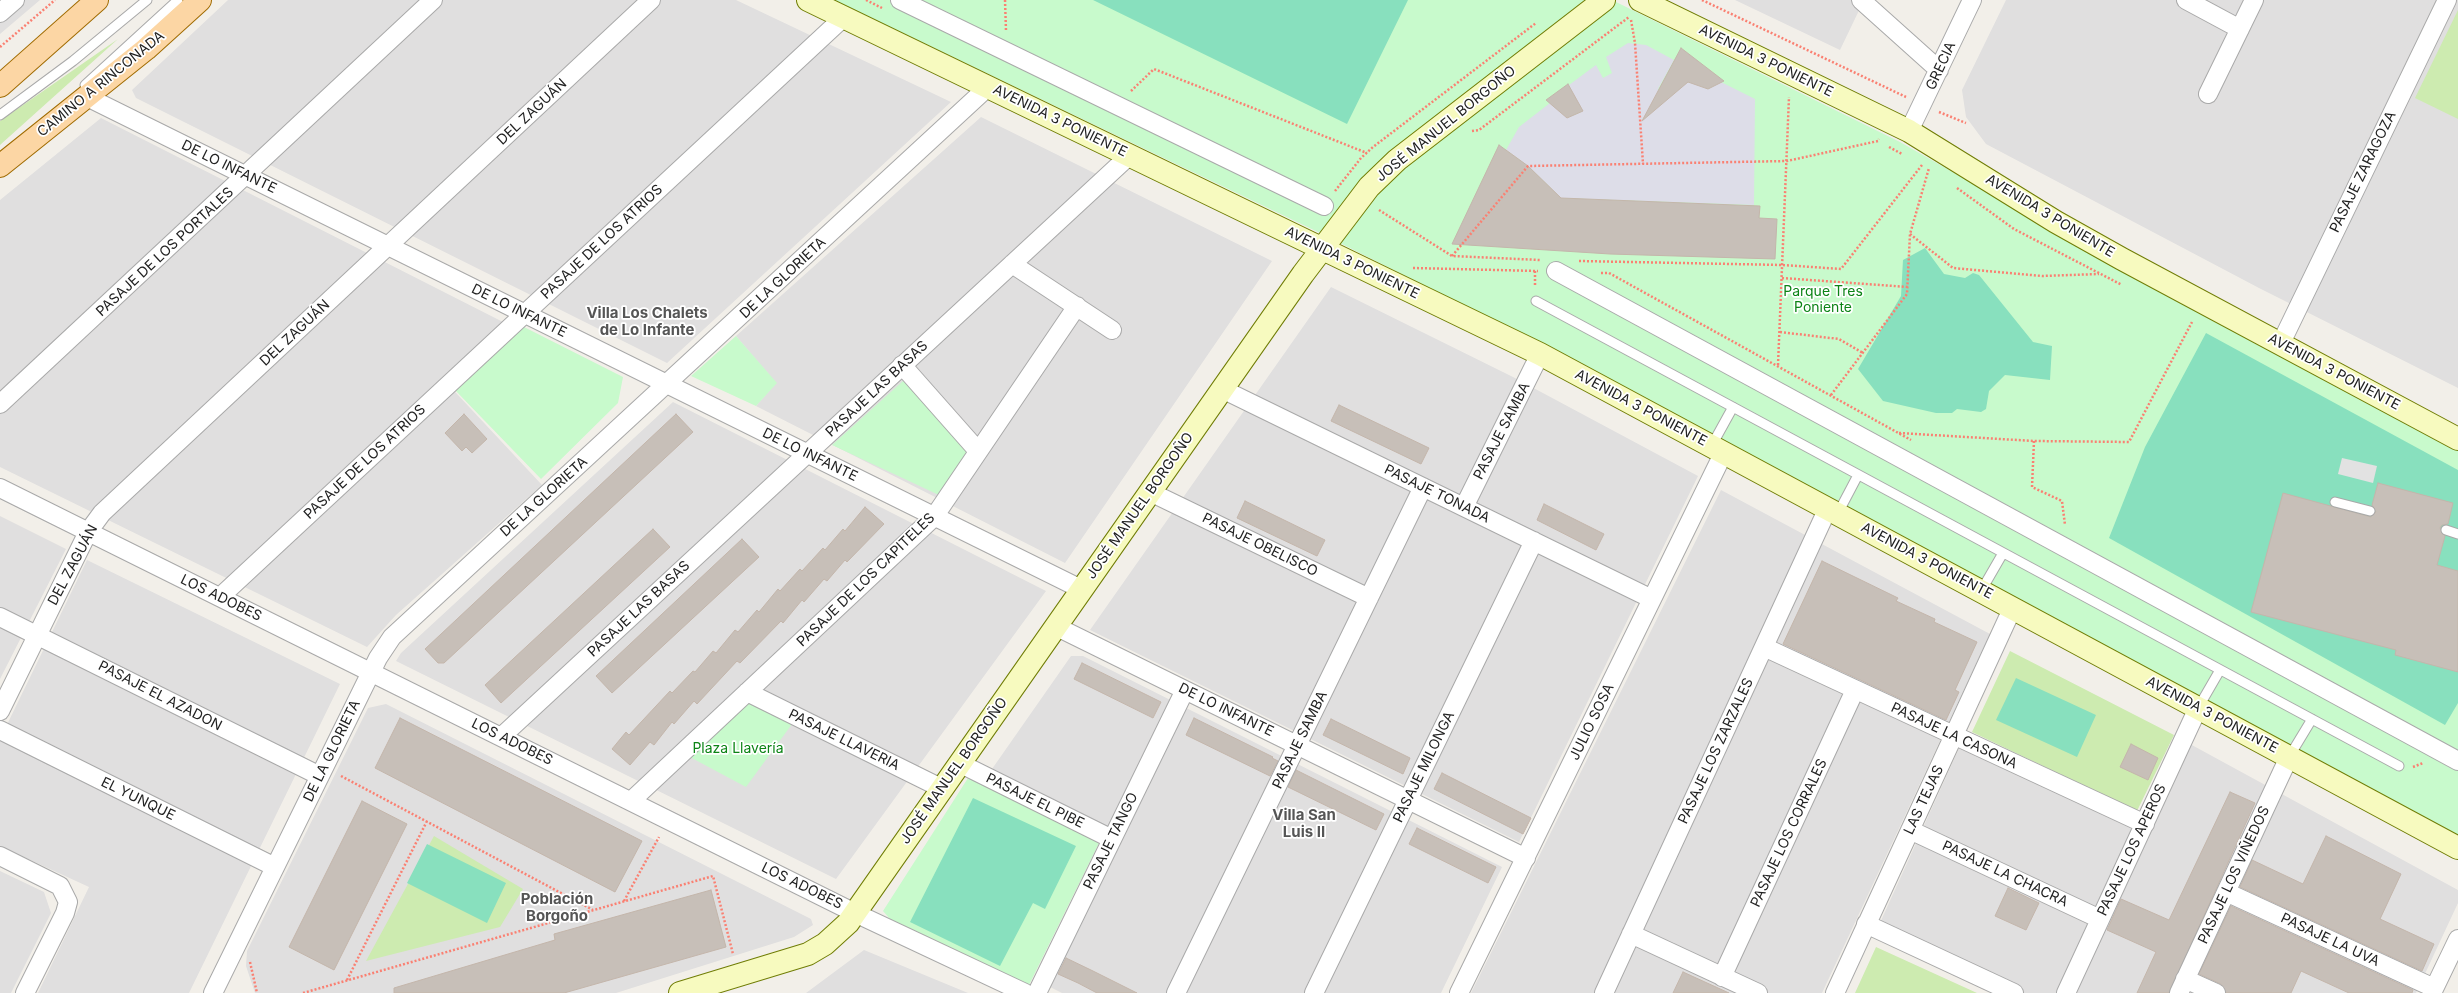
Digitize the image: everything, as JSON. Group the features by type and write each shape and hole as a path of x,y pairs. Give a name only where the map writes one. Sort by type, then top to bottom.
{"main road":[{"path":"0,86 97,0"},
{"name":"CAMINO A RINCONADA","path":"0,166 83,93 146,50 200,0"},
{"name":"AVENIDA 3 PONIENTE","path":"808,0 989,86 1540,354 2458,848"},
{"name":"JOSÉ MANUEL BORGOÑO","path":"680,993 808,954 837,934 855,913 941,788 1322,248 1369,187 1384,171 1604,0"},
{"name":"AVENIDA 3 PONIENTE","path":"1640,0 1909,131 2056,222 2458,439"}],"street":[{"path":"0,13 15,0"},
{"name":"PASAJE DE LOS PORTALES","path":"0,404 433,0"},
{"name":"DEL ZAGUÁN","path":"0,711 88,532 102,513 389,246 650,0"},
{"path":"900,0 1324,206"},
{"path":"1861,0 1939,70"},
{"name":"GRECIA","path":"1909,131 1972,0"},
{"path":"2186,0 2240,29"},
{"path":"2208,94 2254,0"},
{"name":"PASAJE ZARAGOZA","path":"2280,343 2446,0"},
{"name":"PASAJE DE LOS ATRIOS","path":"220,597 844,17"},
{"name":"DE LA GLORIETA","path":"213,993 371,673 384,648 401,628 668,385 989,86"},
{"name":"DE LO INFANTE","path":"83,93 246,176 1081,589"},
{"name":"PASAJE LAS BASAS","path":"501,737 1130,155"},
{"path":"1012,264 1112,330"},
{"path":"1550,266 2458,761"},
{"name":"PASAJE DE LOS CAPITELES","path":"631,801 934,517 1076,306"},
{"name":"PASAJE SAMBA","path":"1464,507 1540,354"},
{"path":"902,365 978,451"},
{"name":"PASAJE TONADA","path":"1222,389 1652,599"},
{"name":"JULIO SOSA","path":"1459,993 1652,599 1718,449"},
{"name":"PASAJE SAMBA","path":"1176,993 1423,487"},
{"name":"LOS ADOBES","path":"0,488 631,801 855,913 998,987 1025,993"},
{"name":"PASAJE OBELISCO","path":"1150,492 1369,598"},
{"name":"PASAJE LOS ZARZALES","path":"1604,993 1764,647 1833,511"},
{"name":"PASAJE MILONGA","path":"1314,993 1534,541"},
{"name":"LAS TEJAS","path":"1835,993 2013,608"},
{"name":"PASAJE EL AZADON","path":"0,617 322,772"},
{"name":"DE LO INFANTE","path":"1055,626 1526,858"},
{"name":"PASAJE LA CASONA","path":"1764,647 2145,824"},
{"name":"PASAJE TANGO","path":"1037,993 1185,690"},
{"name":"PASAJE LOS CORRALES","path":"1722,976 1855,690"},
{"name":"PASAJE LLAVERIA","path":"747,692 941,788"},
{"name":"PASAJE LOS APEROS","path":"2066,993 2198,708"},
{"name":"EL YUNQUE","path":"0,730 275,867"},
{"name":"PASAJE LOS VIÑEDOS","path":"2182,986 2289,757"},
{"name":"PASAJE EL PIBE","path":"959,763 1112,839"},
{"name":"PASAJE LA CHACRA","path":"1910,830 2100,919"},
{"path":"0,856 60,886 66,896 65,913 25,993"},
{"name":"PASAJE LA UVA","path":"2226,892 2433,991"},
{"path":"1866,924 2014,993"},
{"path":"1631,934 1758,993"},
{"path":"2433,991 2458,939"},
{"path":"2182,986 2216,993"}],"lane":[{"path":"0,116 73,61 147,0"},
{"path":"83,93 178,0"},
{"path":"0,154 31,129"},
{"path":"1536,301 2399,766"},
{"path":"1718,449 1733,407"},
{"path":"1833,511 1858,475"},
{"path":"2335,502 2370,511"},
{"path":"2446,530 2458,534"},
{"path":"1981,591 2003,553"},
{"path":"2198,708 2220,670"},
{"path":"2289,757 2312,719"}],"path":[{"path":"0,47 55,0"},
{"path":"1005,0 1006,52"},
{"path":"1702,0 1922,105 1966,123"},
{"path":"1467,130 1479,130 1630,16 1635,43 1643,164"},
{"path":"1117,105 1154,69 1367,152"},
{"path":"1769,386 1778,366 1790,95"},
{"path":"1452,256 1528,166 1787,161 1878,142"},
{"path":"1574,261 1782,265 1841,268 1922,165"},
{"path":"1820,414 1907,294 1910,234 1929,168"},
{"path":"1375,208 1452,256 1550,266"},
{"path":"1910,234 1953,268 2042,276 2100,274"},
{"path":"1782,278 1908,288"},
{"path":"1898,432 2034,441 2129,442 2192,322"},
{"path":"1780,332 1839,339 1863,353"},
{"path":"2034,441 2032,487 2062,501 2065,525"},
{"path":"322,772 426,821 593,910"},
{"path":"623,901 668,820"},
{"path":"347,980 426,821"},
{"path":"303,993 713,876 739,976"}],"shaded area":[{"path":"0,0 40,0 0,34"},
{"path":"228,0 736,0 951,102 667,363 136,98 132,90"},
{"path":"1735,0 1864,0 1840,50"},
{"path":"2006,0 2458,0 2458,388 2259,288 1986,144 1966,117 1962,90"},
{"path":"1628,43 1646,45 1674,60 1658,89 1659,97 1665,101 1686,83 1690,82 1708,89 1721,82 1755,99 1754,205 1561,198 1528,166 1506,150 1519,127 1550,103 1569,117 1581,112 1569,85 1596,65 1603,78 1612,73 1606,57"},
{"path":"981,117 1272,261 1065,563 756,406 776,383 736,336"},
{"path":"101,118 503,322 443,379 542,485 396,615 367,647 0,467 0,200"},
{"path":"1331,287 1513,377 1698,476 1519,842 1090,630"},
{"path":"673,402 1046,591 836,879 396,661 401,653"},
{"path":"2342,458 2377,466 2373,483 2338,474"},
{"path":"1721,490 1990,634 1822,993 1471,993"},
{"path":"0,516 66,549 0,679"},
{"path":"87,560 340,684 189,993 38,993 89,887 0,846 0,739"},
{"path":"1071,656 1083,656 1502,867 1441,993 1062,993 1046,985 1118,837 992,769"},
{"path":"386,704 811,919 813,925 794,937 616,993 255,993 246,966 247,951 368,708"},
{"path":"2190,744 2458,890 2458,903 2416,993 2023,993 1879,925 1960,746 2149,836"},
{"path":"0,871 44,892 51,913 11,993 0,993"},
{"path":"864,950 968,993 806,993"}],"green space":[{"name":"Parque Tres Poniente","path":"834,0 1612,0 1900,142 2028,215 2104,261 2458,451 2458,842 1553,350 1318,232"},
{"path":"1093,0 1408,0 1347,124"},
{"path":"2458,10 2458,119 2415,98"},
{"path":"118,39 0,145 0,121"},
{"path":"1925,248 1944,274 1965,278 1973,273 1979,275 2033,342 2052,346 2050,380 2005,375 1989,391 1986,409 1981,412 1957,409 1952,413 1936,413 1883,401 1858,369 1901,296 1903,260"},
{"path":"520,325 623,377 618,403 541,479 454,389"},
{"path":"2206,333 2458,470 2458,703 2445,725 2109,538 2145,447"},
{"path":"736,336 777,383 756,406 691,376"},
{"path":"903,381 969,449 941,496 832,445"},
{"path":"2010,651 2174,735 2137,811 1972,732"},
{"path":"2016,678 2096,715 2077,757 1996,720"},
{"name":"Plaza Llavería","path":"749,697 795,720 746,787 688,756"},
{"path":"968,778 1101,839 1029,985 890,919 883,911"},
{"path":"973,798 1076,846 1045,909 1033,903 1000,966 910,922"},
{"path":"434,836 523,889 500,927 366,961"},
{"path":"427,844 506,883 487,923 407,883"},
{"path":"1876,947 1977,993 1855,993"}],"building":[{"path":"1681,48 1724,81 1708,89 1688,82 1642,121"},
{"path":"1568,84 1583,111 1567,118 1546,100"},
{"path":"1499,145 1528,166 1561,198 1760,206 1759,218 1777,219 1775,259 1610,254 1452,244"},
{"path":"1339,405 1429,448 1421,464 1331,421"},
{"path":"464,414 487,439 472,453 466,447 462,451 445,433"},
{"path":"676,414 693,432 444,663 438,663 425,649"},
{"path":"2378,483 2453,503 2448,524 2442,525 2440,528 2445,536 2437,565 2458,571 2458,672 2395,655 2396,650 2251,612 2283,493 2371,517 2376,512 2372,505"},
{"path":"1245,501 1325,540 1317,556 1237,518"},
{"path":"1544,504 1604,534 1596,550 1537,520"},
{"path":"865,507 884,524 847,562 845,560 827,581 824,579 804,602 802,600 783,623 781,621 740,663 737,661 697,704 694,701 674,724 672,722 654,745 650,742 630,765 612,749 626,732 629,735 670,691 672,693 693,671 695,672 713,651 716,653 735,630 738,632 757,610 759,612 778,589 780,591 800,569 802,571 823,548 825,550 843,529 845,531"},
{"path":"653,529 670,547 501,703 485,685"},
{"path":"742,539 759,557 612,693 596,676"},
{"path":"1822,561 1898,598 1896,601 1935,619 1934,622 1977,642 1955,690 1959,692 1946,720 1783,644"},
{"path":"1082,663 1161,702 1153,718 1074,679"},
{"path":"400,718 642,841 615,892 375,768"},
{"path":"1194,718 1273,757 1272,758 1278,761 1270,776 1186,735"},
{"path":"1331,719 1410,758 1403,774 1323,735"},
{"path":"2131,744 2158,758 2148,780 2120,767"},
{"path":"1296,770 1384,814 1376,830 1288,787"},
{"path":"1442,773 1531,818 1523,834 1434,789"},
{"path":"2230,792 2255,803 2169,993 2137,993 2156,952 2107,930 2121,899 2169,920"},
{"path":"362,801 407,824 334,970 289,947"},
{"path":"1417,828 1496,867 1488,883 1409,844"},
{"path":"2326,836 2401,874 2380,919 2434,944 2422,971 2240,887 2252,860 2303,884"},
{"path":"2008,888 2039,903 2026,930 1995,916"},
{"path":"711,890 726,947 564,993 394,993 394,988 555,940 554,934"},
{"path":"2231,906 2413,990 2412,993 2349,993 2301,971 2291,993 2226,993 2221,984 2199,974"},
{"path":"1066,958 1137,993 1097,993 1058,974"},
{"path":"1683,972 1729,993 1673,993"}],"district":[{"name":"Villa Los Chalets de Lo Infante","path":"647,322"},
{"name":"Villa San Luis II","path":"1304,824"},
{"name":"Población Borgoño","path":"557,908"}]}
